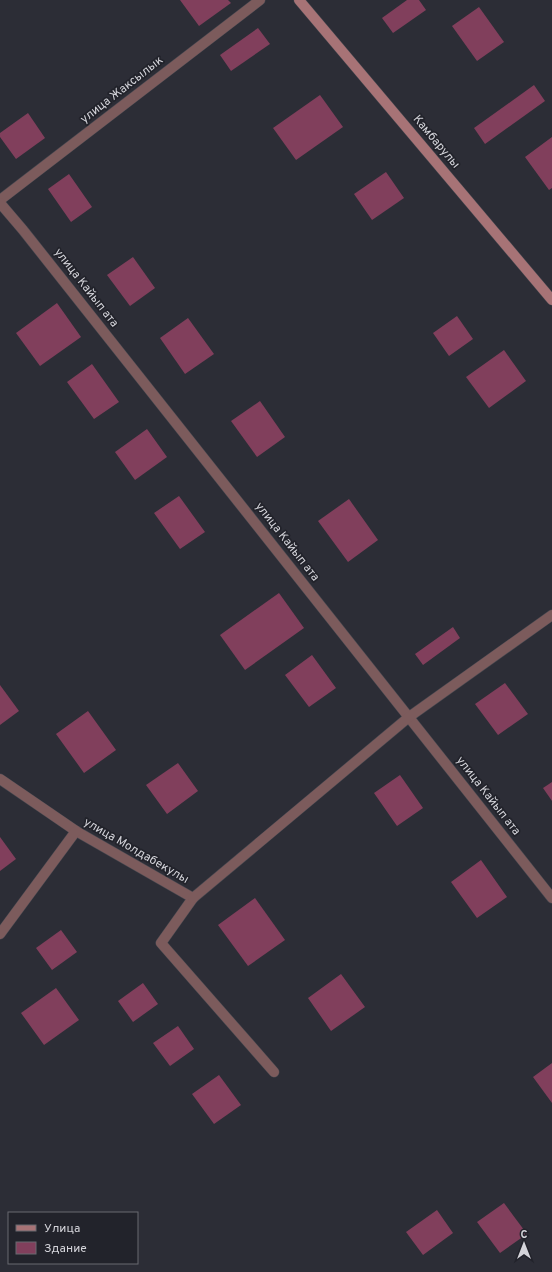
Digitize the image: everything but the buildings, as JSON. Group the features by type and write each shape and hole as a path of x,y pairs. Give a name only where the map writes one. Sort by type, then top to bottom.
{"street":[{"name":"улица Жаксылык","path":"0,202 260,0"},
{"name":"Камбарулы","path":"299,0 552,300"},
{"name":"улица Кайып ата","path":"0,202 552,898"},
{"path":"193,898 408,717 552,615"},
{"name":"улица Молдабекулы","path":"0,779 76,831 193,898 162,943 274,1072"},
{"path":"0,934 76,831"}]}
